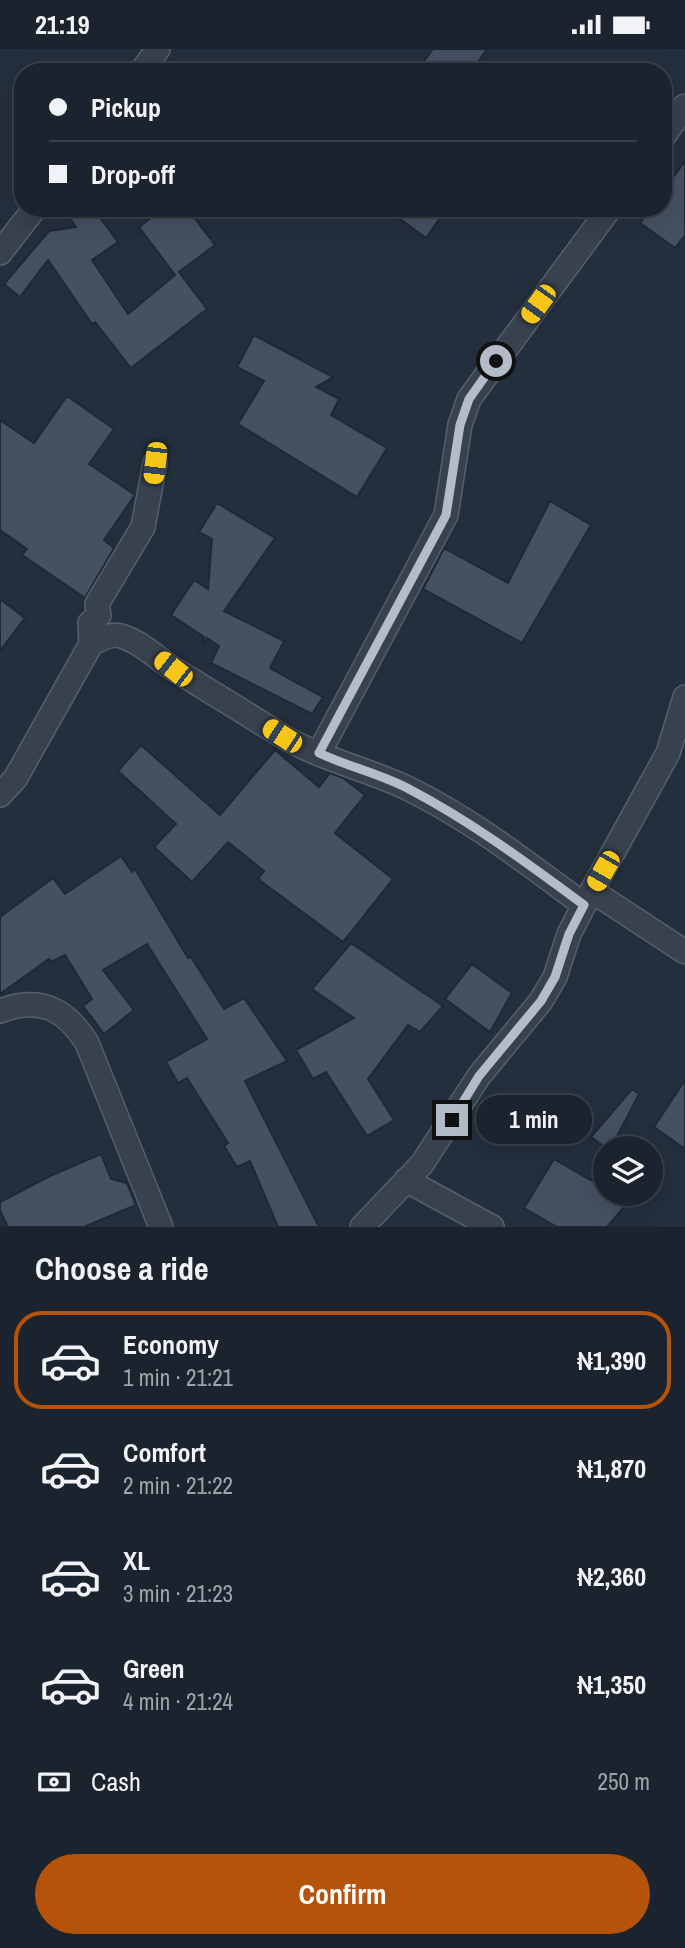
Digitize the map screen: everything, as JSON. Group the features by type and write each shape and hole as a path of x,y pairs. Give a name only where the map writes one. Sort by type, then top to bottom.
{"street":[{"path":"672,124 685,106"},
{"path":"0,253 28,217"},
{"path":"319,753 446,515 460,425 469,399 603,217"},
{"path":"92,645 90,623 99,615 97,604 143,527 155,463"},
{"path":"0,795 15,779 92,645 107,636 121,636 282,736 408,788 588,898 685,952"},
{"path":"362,1227 422,1164 479,1076 541,1001 555,977 569,934 668,753 682,712"},
{"path":"0,1010 21,1003 55,1010 73,1020 87,1042 161,1227"},
{"path":"406,1179 492,1227"}],"building":[{"path":"433,49 487,49 477,63 423,63"},
{"path":"685,161 685,235 675,248 640,223 644,217 672,217 672,179"},
{"path":"69,217 100,217 118,242 92,260 128,314 175,275 139,227 152,217 194,217 215,245 179,272 207,309 131,368 95,322 92,324 48,260 20,297 4,284 49,231 76,227"},
{"path":"397,217 441,217 426,238"},
{"path":"254,335 333,377 316,387 339,399 331,415 387,448 357,497 238,424 264,381 237,367"},
{"path":"67,396 114,429 89,464 135,495 104,540 114,548 85,598 22,555 27,549 0,530 0,420 34,443"},
{"path":"550,501 591,525 522,643 423,589 444,548 508,583"},
{"path":"217,503 275,538 224,611 284,641 270,668 323,697 312,714 211,663 219,646 207,638 204,643 204,637 171,615 194,580 208,589 212,539 199,532"},
{"path":"0,599 25,618 0,651"},
{"path":"141,745 220,815 275,750 319,787 330,773 343,778 365,795 335,833 393,879 343,942 258,879 264,871 228,842 192,882 154,847 176,824 118,771"},
{"path":"121,856 132,872 135,869 188,958 191,957 224,1009 244,998 287,1061 245,1081 319,1227 278,1227 250,1161 237,1167 224,1146 228,1143 187,1078 178,1083 166,1062 207,1039 147,944 103,970 134,1010 104,1034 83,1006 92,999 65,955 51,962 49,959 0,994 0,917 53,878 65,894"},
{"path":"351,943 443,1006 420,1032 408,1025 368,1079 394,1120 367,1136 326,1072 313,1079 296,1050 354,1018 312,989"},
{"path":"472,964 512,993 490,1032 445,999"},
{"path":"685,1080 685,1149 654,1127"},
{"path":"632,1089 639,1094 617,1136 591,1137"},
{"path":"101,1154 111,1179 127,1183 136,1205 84,1227 8,1227 0,1211 0,1202"},
{"path":"554,1159 593,1182 593,1206 625,1206 607,1227 557,1227 524,1208"}],"route":[{"path":"452,1120 479,1076 541,1001 555,977 569,934 584,905 511,849 456,815 408,788 319,753 446,515 460,425 469,399 496,361"}]}
